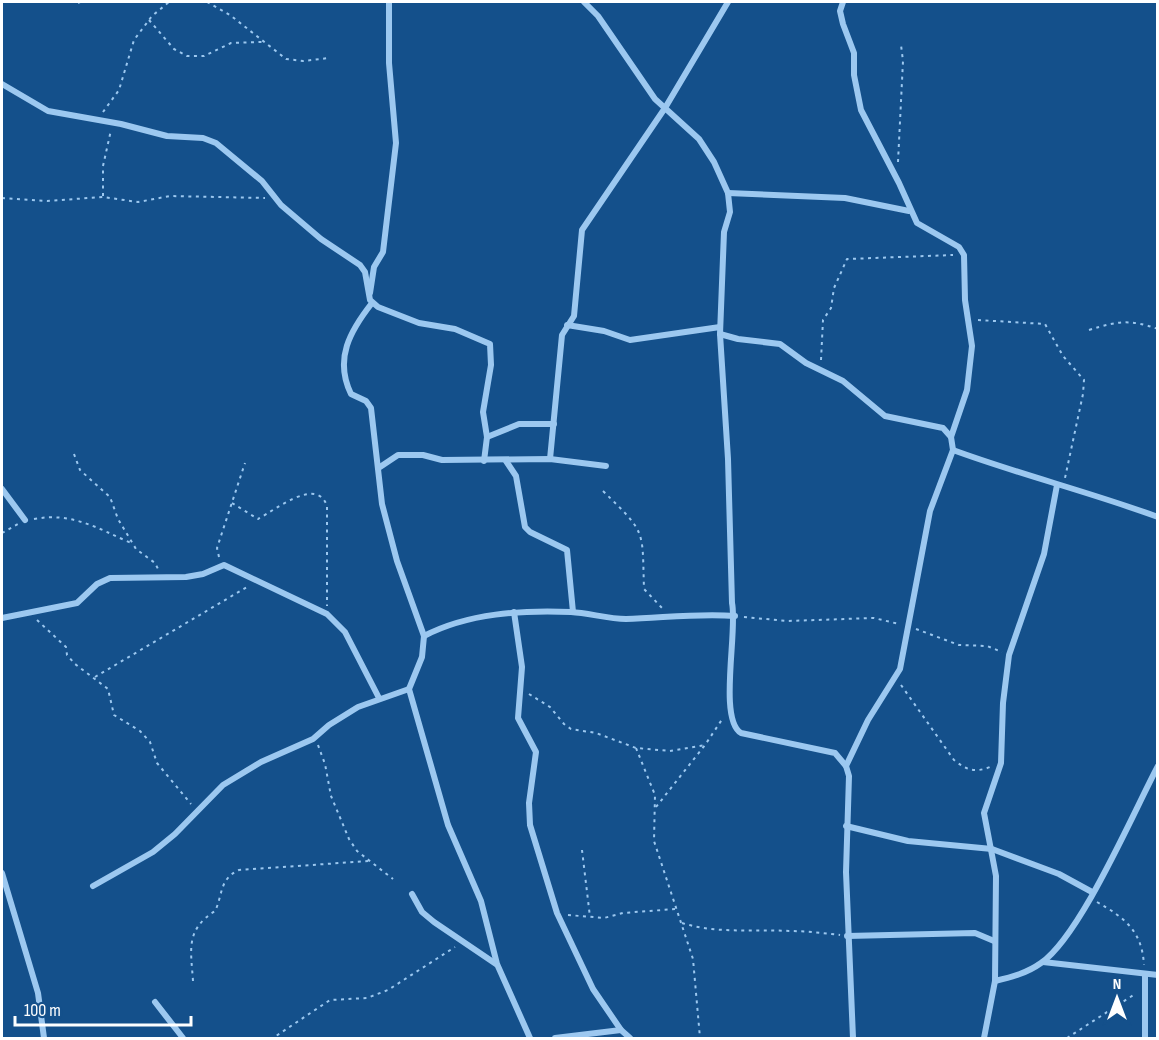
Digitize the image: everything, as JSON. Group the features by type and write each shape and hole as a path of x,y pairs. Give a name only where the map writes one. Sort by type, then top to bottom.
{"street":[{"path":"369,295 373,284 372,273 383,252 396,143 389,63 389,2"},
{"path":"584,2 617,43 655,99 699,139 714,162 728,193 730,212 724,232 720,330 728,459 730,570 735,616 731,702 734,726 741,733 835,753 846,766 849,776 846,826 847,936 853,1038"},
{"path":"549,459 561,345 567,325 574,316 582,230 665,108 728,2"},
{"path":"843,2 840,11 854,53 854,75 861,110 899,183 909,211 917,223 959,247 964,255 965,300 972,345 967,390 951,436 953,450 930,511 900,669 868,720 846,766"},
{"path":"2,84 48,111 114,122 167,136 203,138 216,142 262,181 276,199 321,239 360,265 365,272 372,303 386,312 418,323 455,329 490,344 491,365 483,412 487,436 484,460"},
{"path":"728,193 845,198 909,211"},
{"path":"372,303 355,324 343,359 351,394 371,406 385,516 397,561 424,636 422,657 410,689 448,825 481,901 496,964 530,1038"},
{"path":"567,325 604,331 630,340 720,330 738,339 780,344 806,363 843,381 885,416 943,428 951,436"},
{"path":"487,436 519,424 554,424"},
{"path":"953,450 1060,486 1107,498 1158,517"},
{"path":"380,467 398,454 423,455 442,460 549,459 606,466"},
{"path":"506,460 516,476 525,527 530,532 567,550 573,612"},
{"path":"984,1038 985,1022 995,981 996,876 984,813 1001,763 1003,703 1009,655 1044,554 1060,486"},
{"path":"2,489 25,520"},
{"path":"2,618 76,603 97,584 110,578 162,578 203,574 224,565 327,614 345,632 379,698"},
{"path":"424,636 444,626 514,612 573,612 623,619 735,616"},
{"path":"514,612 522,667 518,718 536,752 529,803 530,825 557,913 593,988 619,1033"},
{"path":"93,886 153,852 175,834 223,784 261,762 315,737 329,725 379,698 410,689"},
{"path":"995,981 1022,974 1043,962 1064,940 1091,894 1158,766"},
{"path":"846,826 859,827 908,841 992,849 1059,874 1091,894"},
{"path":"2,873 38,993 44,1038"},
{"path":"412,894 422,912 496,964"},
{"path":"847,936 975,933 994,941"},
{"path":"1043,962 1158,975"},
{"path":"1144,974 1145,1038"},
{"path":"154,1002 183,1038"},
{"path":"555,1038 619,1033 630,1038"}],"path":[{"path":"98,119 119,90 134,40 149,20 169,2"},
{"path":"207,2 286,59 303,61 329,58"},
{"path":"149,20 174,49 187,56 204,56 231,43 264,42"},
{"path":"899,183 898,150 903,61 901,45"},
{"path":"104,197 103,166 114,122"},
{"path":"2,198 47,201 104,197 138,202 170,196 276,199"},
{"path":"821,371 823,320 831,308 834,288 847,259 912,254 964,255"},
{"path":"969,320 1045,324 1049,327 1063,356 1084,380 1083,394 1060,486"},
{"path":"1089,330 1121,321 1134,321 1158,329"},
{"path":"74,454 80,470 110,497 118,519 132,543 144,556 155,563 162,578"},
{"path":"224,565 217,548 245,463"},
{"path":"603,491 636,524 643,539 644,589 671,616"},
{"path":"232,503 258,519 303,493 318,494 325,498 327,506 327,614"},
{"path":"2,532 25,520 55,515 70,517 132,543"},
{"path":"94,677 256,581"},
{"path":"30,614 66,647 67,655 75,664 108,689 114,715 140,731 150,742 157,763 197,811"},
{"path":"735,616 787,621 874,618 909,627 959,645 987,646 1009,655"},
{"path":"896,678 959,764 964,768 981,771 1001,763"},
{"path":"521,689 550,707 571,729 596,733 636,748 670,751 705,745"},
{"path":"656,807 705,745 731,702"},
{"path":"315,737 325,764 331,796 349,839 369,861 393,879"},
{"path":"636,748 652,788 656,807 654,841 693,959 700,1038"},
{"path":"582,850 590,917"},
{"path":"193,981 191,950 195,928 199,921 215,911 223,883 230,874 239,870 369,861"},
{"path":"1091,894 1122,917 1136,931 1140,940 1144,974"},
{"path":"557,913 590,917 676,909"},
{"path":"682,923 700,929 789,931 847,936"},
{"path":"255,1038 273,1038 330,1000 367,998 388,990 466,941"},
{"path":"1066,1038 1111,1007 1146,988"}]}
